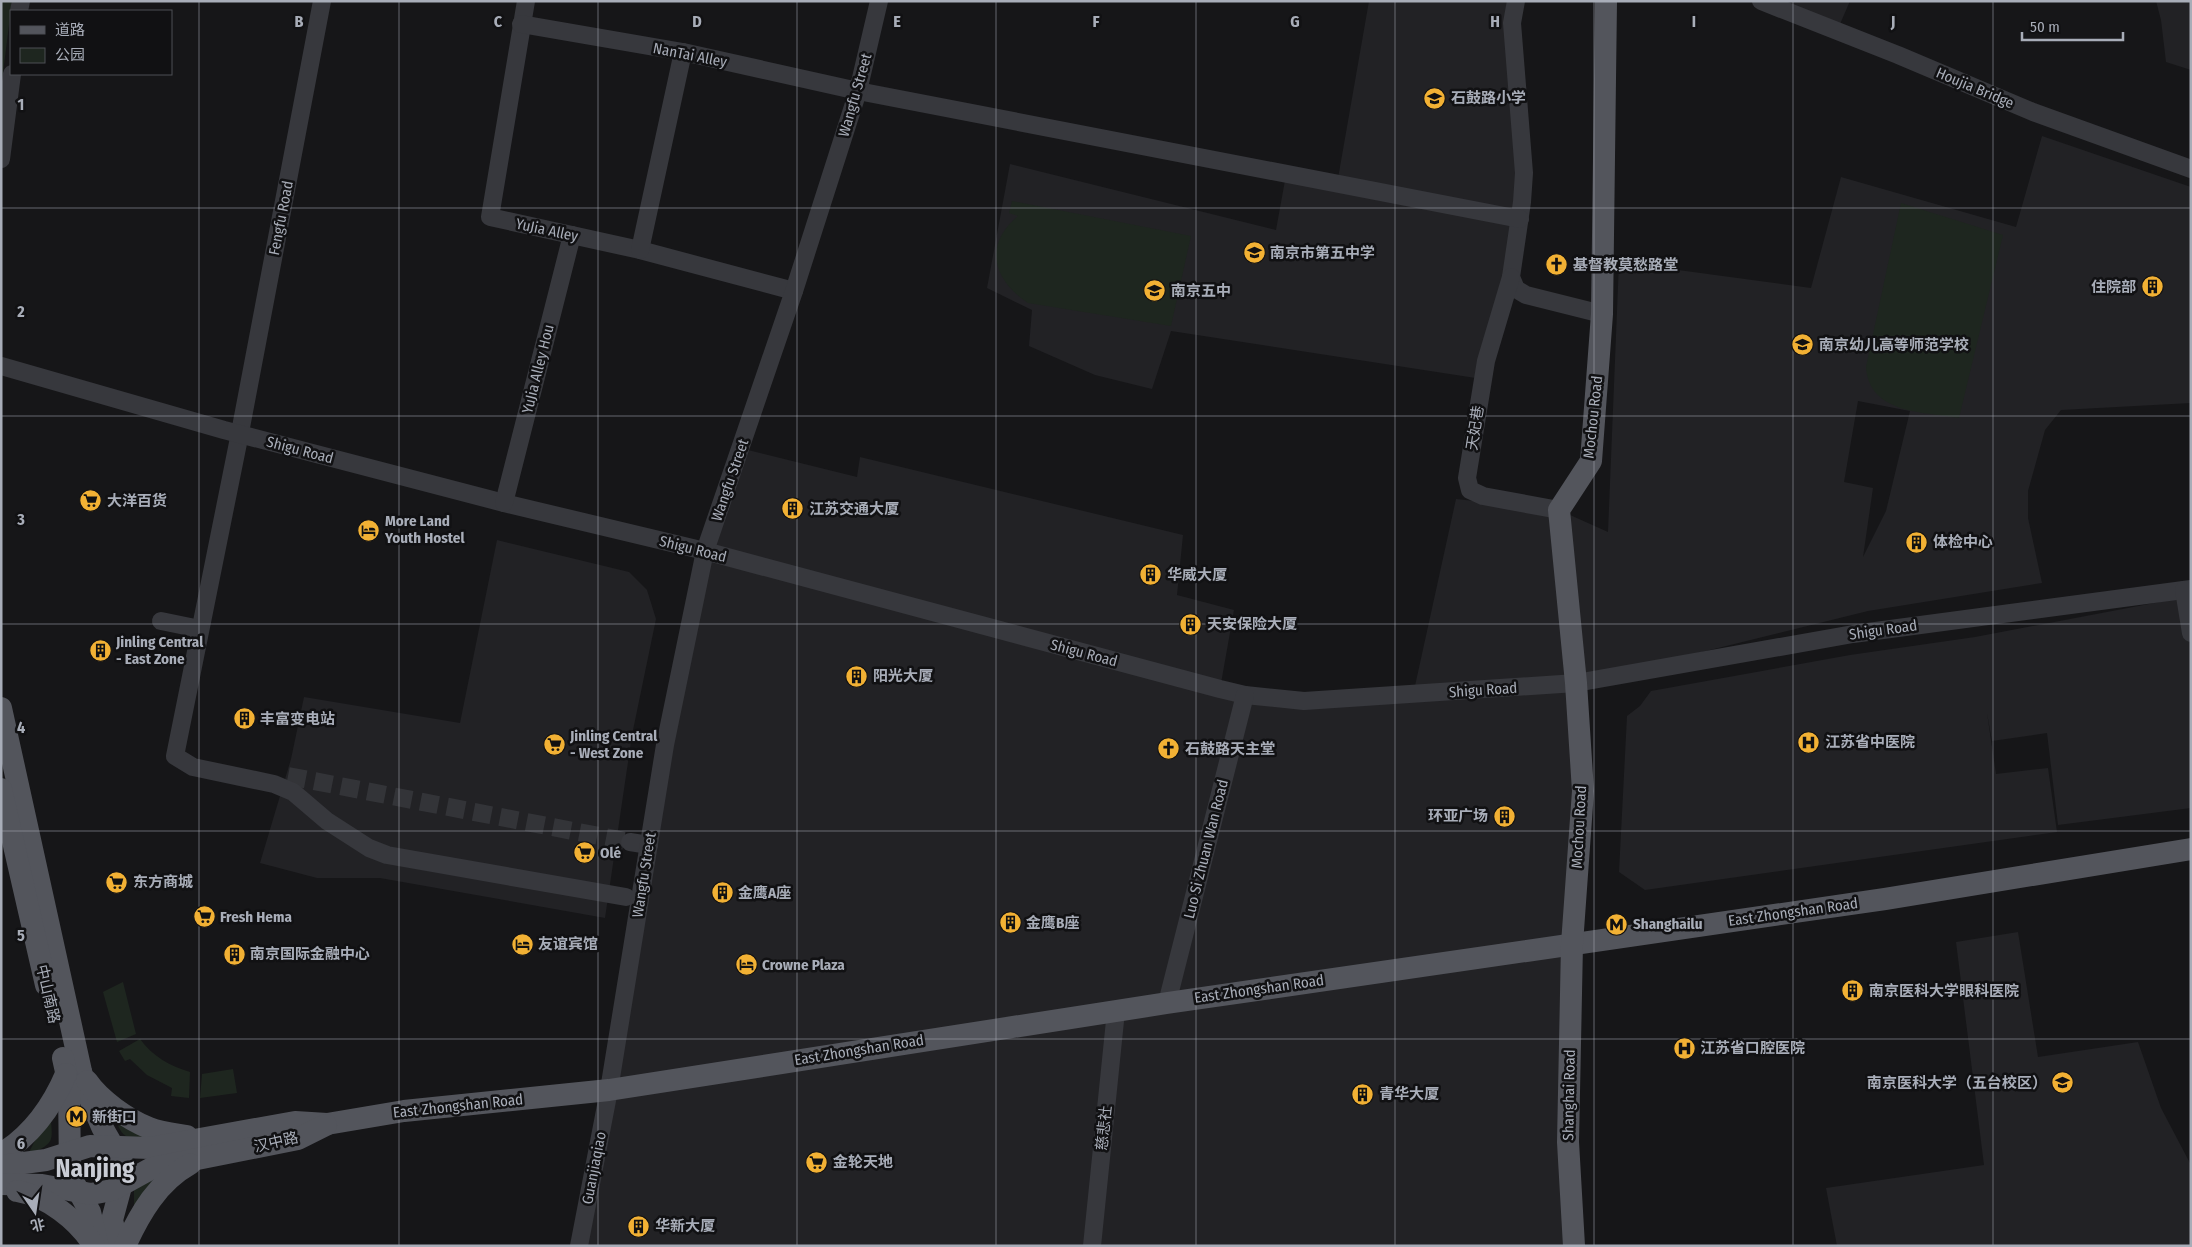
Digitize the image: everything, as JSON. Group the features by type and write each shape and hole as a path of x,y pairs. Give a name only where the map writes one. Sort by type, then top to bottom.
{"main road":[{"name":"Mochou Road","path":"1572,944 1583,791 1576,683 1559,510 1591,461 1602,314 1606,1"},
{"name":"中山南路","path":"1,708 74,1072 70,1114 72,1172"},
{"name":"中山南路","path":"1,789 74,1072 86,1090 111,1146"},
{"name":"East Zhongshan Road","path":"327,1124 404,1111 609,1090 1167,1002 1885,899 2191,849"},
{"name":"Shanghai Road","path":"1572,944 1568,1142 1574,1246"},
{"path":"1,1154 22,1140 39,1121 74,1072 109,1103 148,1128 206,1147 193,1162 168,1178 151,1199 126,1246"},
{"name":"汉中路","path":"111,1146 150,1148 206,1147 298,1139 327,1124"},
{"path":"1,1184 23,1183 72,1172 90,1146 111,1146 119,1154 122,1162 122,1183 112,1220 118,1246"},
{"name":"汉中路","path":"72,1172 102,1193 112,1190 152,1168 206,1147"},
{"path":"1,1166 46,1160 72,1172 90,1212 98,1246"},
{"path":"1,1188 29,1193 63,1213 85,1233 94,1246"}],"street":[{"name":"Fengfu Road","path":"322,1 240,434 175,756 193,767 274,784 293,792 328,821 369,848 387,855 626,897"},
{"path":"521,24 526,1"},
{"name":"Wangfu Street","path":"609,1090 665,745 706,551 794,291 858,90 879,1"},
{"path":"1516,1 1512,24 1524,173 1520,219 1511,277 1516,289 1526,295 1602,314"},
{"name":"Houjia Bridge","path":"1761,1 1898,55 2033,112 2191,169"},
{"name":"NanTai Alley","path":"521,24 683,52 858,90 1520,219"},
{"name":"YuJia Alley","path":"521,24 490,217 640,250 794,291"},
{"path":"640,250 683,52"},
{"path":"1,159 12,75"},
{"name":"YuJia Alley Hou","path":"504,503 572,235"},
{"name":"天妃巷","path":"1511,277 1486,361 1467,478 1470,490 1483,496 1559,510"},
{"name":"Shigu Road","path":"1,366 240,434 504,503 706,551 1245,695 1304,701 1576,683 1852,634 2187,589"},
{"path":"2187,589 2191,633"},
{"path":"161,621 200,629"},
{"name":"Luo Si Zhuan Wan Road","path":"1167,1002 1245,695"},
{"path":"630,842 649,845"},
{"name":"慈悲社","path":"1092,1246 1116,1011"},
{"name":"Guanjiaqiao","path":"579,1246 609,1090"}],"shaded area":[{"name":"南京市第五中学","path":"1369,1 1516,1 1524,173 1482,379 1171,331 1152,389 1095,375 1029,346 1032,310 987,288 1010,164 1276,230 1286,175 1337,184"},
{"path":"1761,1 1850,1 1837,31"},
{"path":"2156,1 2191,1 2191,70 2166,62 2161,20"},
{"path":"2042,136 2191,187 2191,403 2061,410 2045,430 2028,491 2028,518 2042,583 1868,611 1576,683 1576,1246 579,1246 665,745 740,448 857,477 860,457 1183,535 1177,595 1234,610 1220,689 1245,695 1413,695 1456,499 1559,510 1608,532 1619,262 1811,288 1841,177 2016,227","holes":["1858,401 1910,411 1886,511 1863,557 1873,488 1844,482"]},
{"path":"497,540 629,572 647,590 656,619 632,735 605,918 380,878 317,878 260,863 291,759 304,697 460,723"},
{"name":"江苏省中医院","path":"2191,596 2191,808 2058,825 2047,733 1992,741 1987,713 1996,774 2048,768 2057,832 1645,890 1619,872 1627,716 1640,706 1651,691 1850,655 1975,637"},
{"name":"南京医科大学（五台校区）","path":"2018,932 2038,1057 2138,1042 2161,1108 2191,1165 2191,1246 1837,1246 1826,1188 1984,1165 1956,942"}],"green space":[{"path":"1,1 12,1 10,10 1,89"},
{"path":"1012,201 1191,236 1171,326 1028,303 1016,294 1000,273 997,262 997,250 1000,239 1007,227 1018,216 1009,213"},
{"path":"1901,203 2003,235 1959,418 1900,408 1877,394 1869,382 1866,367"},
{"path":"123,982 136,1034 117,1042 103,992"},
{"path":"140,1039 162,1060 190,1072 189,1098 171,1096 172,1088 147,1075 130,1059 125,1061 119,1051"},
{"path":"233,1069 237,1093 200,1098 202,1074"},
{"path":"115,1118 147,1137 126,1136 120,1130"},
{"path":"51,1121 52,1134 50,1142 33,1153 29,1152 38,1135"},
{"path":"93,1161 99,1161 103,1168 99,1175 93,1175 89,1171 89,1165"},
{"path":"156,1178 134,1208 134,1190"}],"tunnel":[{"path":"288,776 630,842"}],"place":[{"name":"石鼓路小学","path":"1435,98"},
{"name":"南京市第五中学","path":"1254,253"},
{"name":"基督教莫愁路堂","path":"1557,265"},
{"name":"住院部","path":"2152,287"},
{"name":"南京五中","path":"1155,291"},
{"name":"南京幼儿高等师范学校","path":"1803,345"},
{"name":"大洋百货","path":"91,501"},
{"name":"江苏交通大厦","path":"793,509"},
{"name":"More Land Youth Hostel","path":"369,530"},
{"name":"体检中心","path":"1917,542"},
{"name":"华威大厦","path":"1151,575"},
{"name":"天安保险大厦","path":"1191,624"},
{"name":"Jinling Central - East Zone","path":"100,651"},
{"name":"阳光大厦","path":"857,676"},
{"name":"丰富变电站","path":"244,719"},
{"name":"江苏省中医院","path":"1809,742"},
{"name":"Jinling Central - West Zone","path":"554,745"},
{"name":"石鼓路天主堂","path":"1169,749"},
{"name":"环亚广场","path":"1504,816"},
{"name":"Olé","path":"584,853"},
{"name":"东方商城","path":"117,882"},
{"name":"金鹰A座","path":"722,893"},
{"name":"Fresh Hema","path":"204,917"},
{"name":"金鹰B座","path":"1010,923"},
{"name":"Shanghailu","path":"1617,924"},
{"name":"友谊宾馆","path":"522,944"},
{"name":"南京国际金融中心","path":"234,954"},
{"name":"Crowne Plaza","path":"746,965"},
{"name":"南京医科大学眼科医院","path":"1853,991"},
{"name":"江苏省口腔医院","path":"1684,1048"},
{"name":"南京医科大学（五台校区）","path":"2063,1083"},
{"name":"青华大厦","path":"1363,1094"},
{"name":"新街口","path":"76,1117"},
{"name":"金轮天地","path":"817,1162"},
{"name":"华新大厦","path":"639,1226"}],"district":[{"name":"Nanjing","path":"95,1168"}]}
